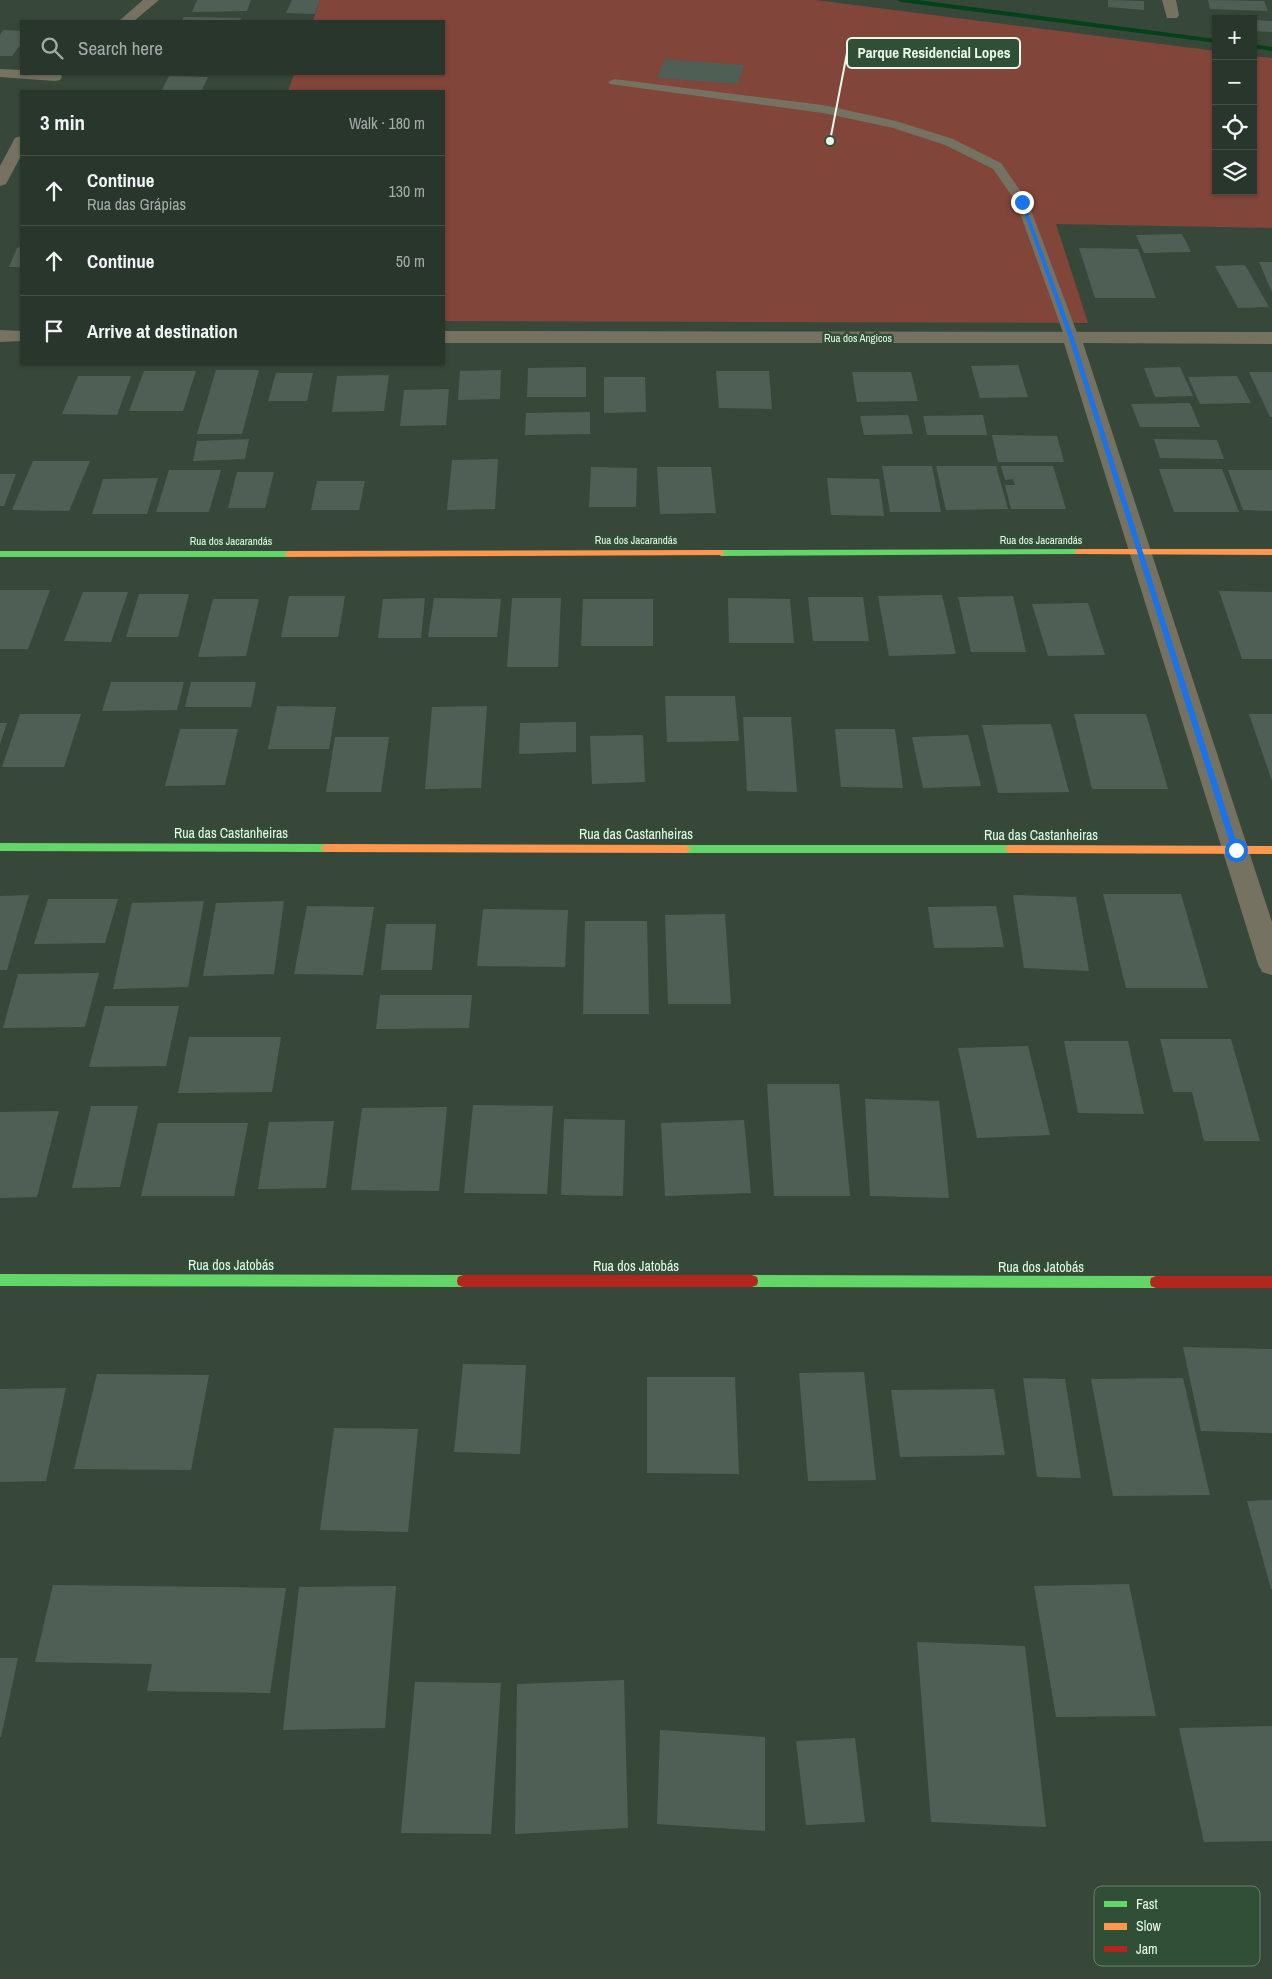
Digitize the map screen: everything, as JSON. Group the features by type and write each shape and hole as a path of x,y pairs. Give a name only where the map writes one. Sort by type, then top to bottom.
{"street":[{"path":"127,20 152,0"},
{"path":"1170,0 1172,15"},
{"path":"0,73 20,74"},
{"path":"49,90 57,75"},
{"path":"0,181 20,143"},
{"path":"0,336 20,336"},
{"name":"Rua dos Angicos","path":"445,337 1272,338"},
{"path":"1072,338 1272,964"},
{"name":"Rua dos Jacarandás","path":"0,554 1272,552"},
{"name":"Rua das Castanheiras","path":"0,847 1272,850"},
{"name":"Rua dos Jatobás","path":"0,1280 1272,1282"}],"lane":[{"path":"614,82 804,106 896,125 949,142 998,166 1022,202 1072,338"}],"shaded area":[{"path":"320,0 815,0 1212,50 1212,195 1257,195 1257,56 1272,58 1272,228 1056,224 1088,323 445,321 445,90 288,90 294,75 445,75 445,20 313,20"}],"building":[{"path":"197,0 251,0 247,11 192,12"},
{"path":"292,0 320,0 315,14 286,13"},
{"path":"1108,0 1144,1 1144,10 1108,7"},
{"path":"1208,0 1264,1 1268,11 1210,9"},
{"path":"184,17 241,18 240,20 182,20"},
{"path":"1257,20 1272,21 1272,32 1257,31"},
{"path":"3,30 20,31 20,45 12,56 0,56 0,35"},
{"path":"665,59 744,65 738,84 657,78"},
{"path":"169,76 208,77 202,90 162,90"},
{"path":"1182,234 1191,252 1144,253 1136,235"},
{"path":"20,247 20,267 9,267 17,248"},
{"path":"1079,248 1138,249 1156,298 1095,298"},
{"path":"1259,262 1272,262 1272,292"},
{"path":"1245,265 1269,307 1238,308 1215,266"},
{"path":"1018,365 1028,397 980,398 971,366"},
{"path":"586,367 586,397 527,397 528,368"},
{"path":"1180,367 1193,396 1155,397 1144,368"},
{"path":"216,370 259,370 242,434 197,434"},
{"path":"501,370 500,399 458,400 460,371"},
{"path":"144,371 196,371 183,411 129,411"},
{"path":"716,371 769,371 772,409 719,408"},
{"path":"852,372 911,372 918,401 857,402"},
{"path":"1249,372 1272,372 1272,417 1270,417"},
{"path":"276,373 313,373 307,401 268,401"},
{"path":"389,375 384,411 332,412 337,376"},
{"path":"78,376 131,376 117,415 62,414"},
{"path":"1237,376 1251,403 1200,404 1188,377"},
{"path":"604,377 645,377 646,412 604,413"},
{"path":"449,389 446,425 400,426 404,390"},
{"path":"1190,403 1200,427 1140,427 1131,404"},
{"path":"590,412 590,434 525,435 526,413"},
{"path":"908,415 913,434 864,435 860,416"},
{"path":"983,415 987,435 927,435 923,416"},
{"path":"992,435 1057,436 1064,462 998,462"},
{"path":"249,439 245,459 193,461 197,441"},
{"path":"1154,439 1217,440 1224,459 1160,458"},
{"path":"498,459 495,509 447,510 452,460"},
{"path":"33,461 90,461 69,511 12,510"},
{"path":"882,466 932,466 941,512 890,512"},
{"path":"936,466 996,466 1008,509 946,510"},
{"path":"1001,466 1053,466 1066,509 1011,509 1005,485 1015,485 1013,479 1005,480"},
{"path":"591,467 637,468 636,507 589,507"},
{"path":"657,467 711,467 716,513 660,514"},
{"path":"1159,469 1222,469 1239,512 1174,512"},
{"path":"169,470 221,470 209,512 156,512"},
{"path":"1228,470 1272,470 1272,511 1243,510"},
{"path":"237,472 274,472 265,508 228,508"},
{"path":"0,474 16,474 4,506 0,506"},
{"path":"158,478 147,514 92,514 103,479"},
{"path":"827,478 879,479 884,516 831,515"},
{"path":"317,481 365,481 359,510 311,510"},
{"path":"0,590 50,590 28,649 0,649"},
{"path":"1219,591 1272,592 1272,659 1242,659"},
{"path":"83,592 128,592 111,642 64,641"},
{"path":"139,594 189,594 178,637 126,637"},
{"path":"942,595 956,654 889,656 878,596"},
{"path":"289,596 345,596 338,637 281,637"},
{"path":"1013,596 1026,652 971,652 958,597"},
{"path":"808,597 863,597 869,641 813,641"},
{"path":"425,598 421,638 378,638 383,599"},
{"path":"434,598 501,599 497,637 428,637"},
{"path":"512,598 561,598 558,667 507,667"},
{"path":"728,598 790,599 794,643 729,643"},
{"path":"213,599 259,599 246,656 198,657"},
{"path":"583,599 653,599 653,646 581,646"},
{"path":"1088,603 1105,655 1048,656 1032,604"},
{"path":"111,682 184,682 177,710 102,711"},
{"path":"191,682 256,682 251,707 185,707"},
{"path":"665,696 735,696 739,741 667,742"},
{"path":"277,706 336,707 329,749 268,749"},
{"path":"487,706 481,788 425,789 432,707"},
{"path":"20,714 81,714 64,767 2,767"},
{"path":"1074,714 1146,714 1168,789 1092,789"},
{"path":"1249,714 1272,714 1272,781"},
{"path":"743,717 791,717 797,792 747,791"},
{"path":"576,722 576,752 519,754 520,723"},
{"path":"0,723 7,723 0,744"},
{"path":"1051,724 1069,792 998,793 982,725"},
{"path":"180,729 238,729 225,785 165,786"},
{"path":"835,729 895,729 903,788 841,787"},
{"path":"643,735 645,782 592,784 590,736"},
{"path":"968,735 981,786 923,788 912,737"},
{"path":"335,737 389,737 381,792 326,792"},
{"path":"1103,894 1181,894 1208,988 1126,988"},
{"path":"29,895 7,970 0,970 0,896"},
{"path":"1013,895 1076,897 1089,971 1024,968"},
{"path":"48,899 118,899 105,943 34,944"},
{"path":"204,901 188,987 113,989 132,903"},
{"path":"284,901 274,974 203,976 216,903"},
{"path":"307,906 374,907 363,975 294,974"},
{"path":"996,906 1004,947 934,948 928,907"},
{"path":"483,909 568,910 565,967 477,966"},
{"path":"725,914 731,1004 668,1004 665,915"},
{"path":"585,921 647,921 649,1014 583,1014"},
{"path":"386,924 436,924 432,970 381,970"},
{"path":"99,973 85,1027 3,1028 18,974"},
{"path":"380,995 472,995 469,1028 376,1029"},
{"path":"105,1006 179,1006 166,1066 89,1067"},
{"path":"189,1037 281,1037 272,1092 178,1093"},
{"path":"1160,1039 1231,1039 1260,1141 1204,1141 1192,1092 1173,1092"},
{"path":"1064,1041 1128,1041 1144,1114 1078,1113"},
{"path":"1028,1046 1050,1135 977,1138 958,1048"},
{"path":"767,1084 839,1084 850,1196 774,1196"},
{"path":"865,1099 939,1101 949,1198 870,1196"},
{"path":"473,1105 553,1106 547,1194 464,1193"},
{"path":"91,1106 138,1106 120,1187 72,1188"},
{"path":"447,1107 439,1191 351,1190 362,1108"},
{"path":"59,1111 37,1197 0,1198 0,1112"},
{"path":"564,1119 625,1120 623,1196 561,1195"},
{"path":"744,1120 751,1193 665,1196 661,1123"},
{"path":"334,1121 326,1188 258,1189 269,1122"},
{"path":"158,1123 248,1123 234,1196 141,1196"},
{"path":"1183,1347 1272,1349 1272,1433 1201,1431"},
{"path":"463,1364 526,1365 520,1454 454,1452"},
{"path":"864,1372 876,1480 808,1481 799,1373"},
{"path":"97,1374 209,1375 191,1470 74,1469"},
{"path":"647,1377 735,1377 739,1474 647,1473"},
{"path":"1023,1378 1065,1379 1081,1478 1037,1477"},
{"path":"1183,1378 1210,1495 1113,1496 1091,1379"},
{"path":"66,1388 46,1481 0,1482 0,1389"},
{"path":"994,1389 1005,1455 900,1457 891,1390"},
{"path":"334,1428 418,1429 408,1532 320,1530"},
{"path":"1272,1500 1272,1589 1271,1589 1247,1501"},
{"path":"1129,1584 1156,1716 1056,1717 1034,1586"},
{"path":"53,1585 286,1588 270,1693 147,1691 152,1664 35,1662"},
{"path":"396,1586 385,1728 283,1730 299,1587"},
{"path":"917,1642 1025,1646 1046,1827 931,1822"},
{"path":"0,1658 18,1658 1,1737 0,1737"},
{"path":"624,1680 628,1828 515,1834 517,1684"},
{"path":"415,1682 501,1683 491,1834 401,1833"},
{"path":"1272,1726 1272,1841 1204,1842 1179,1728"},
{"path":"660,1730 765,1737 765,1831 657,1824"},
{"path":"855,1738 865,1822 806,1825 796,1741"}],"waterway":[{"path":"901,0 1212,40"},
{"path":"1257,47 1272,49"}],"traffic: fast":[{"path":"721,553 1078,552"},
{"path":"0,554 288,554"},
{"path":"0,847 325,848"},
{"path":"686,849 1009,849"},
{"path":"0,1280 463,1281"},
{"path":"752,1281 1156,1282"}],"traffic: slow":[{"path":"1078,552 1272,552"},
{"path":"288,554 721,553"},
{"path":"325,848 686,849"},
{"path":"1009,849 1272,850"}],"traffic: jam":[{"path":"463,1281 752,1281"},
{"path":"1156,1282 1272,1282"}],"place":[{"name":"Parque Residencial Lopes","path":"830,141"}],"route":[{"path":"1022,202 1072,338 1236,850"}]}
